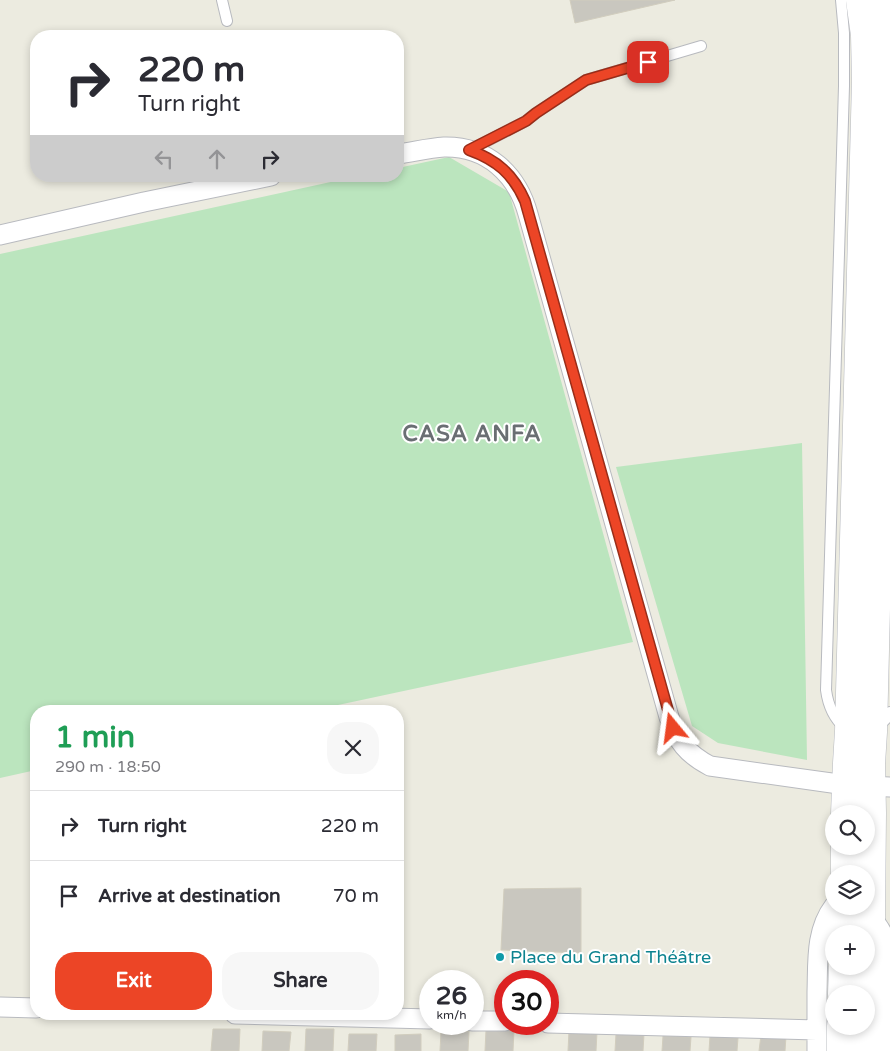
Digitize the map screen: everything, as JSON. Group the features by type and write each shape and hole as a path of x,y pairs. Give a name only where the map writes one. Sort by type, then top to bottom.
{"main road":[{"path":"860,0 866,48 871,764 865,805"},
{"path":"870,725 889,75 889,28 886,0"},
{"path":"866,855 871,918 867,1051"},
{"path":"833,1035 841,1051"}],"street":[{"path":"404,153 444,147 469,150 482,155 503,169 519,189 525,201 677,738 691,754 710,766 869,786"},
{"path":"0,235 242,182"},
{"path":"825,1000 818,951 821,931 829,915"},
{"path":"871,918 882,932 887,950 885,1051"},
{"path":"0,1007 30,1008"},
{"path":"404,1018 419,1019"},
{"path":"559,1023 825,1028"},
{"path":"817,1051 825,1035"}],"lane":[{"path":"222,0 227,21"},
{"path":"841,0 844,33 844,86 826,690 827,700 835,718 870,725"},
{"path":"469,150 526,121 586,80 701,46"}],"green space":[{"path":"449,157 509,192 633,642 338,705 30,705 30,771 0,778 0,254 330,182 404,182 404,167"},
{"path":"802,443 807,760 718,743 692,726 616,467"}],"building":[{"path":"570,0 675,0 575,23"},
{"path":"581,888 581,953 501,950 504,889"},
{"path":"213,1029 240,1029 239,1051 211,1051"},
{"path":"306,1029 334,1029 333,1051 305,1051"},
{"path":"486,1030 494,1030 494,1035 514,1035 513,1051 485,1051"},
{"path":"263,1031 291,1032 289,1051 262,1051"},
{"path":"569,1031 597,1032 596,1051 568,1051"},
{"path":"349,1034 377,1034 376,1051 348,1051"},
{"path":"616,1034 644,1034 643,1051 615,1051"},
{"path":"395,1035 421,1035 421,1051 395,1051"},
{"path":"441,1035 469,1035 468,1051 440,1051"},
{"path":"761,1035 786,1036 785,1051 759,1051"},
{"path":"663,1036 691,1037 690,1051 662,1051"},
{"path":"710,1036 738,1038 737,1051 709,1051"}],"place":[{"name":"Place du Grand Théâtre","path":"500,957"}],"district":[{"name":"CASA ANFA","path":"472,434"}],"route":[{"path":"648,62 586,80 526,121 469,150 493,161 503,169 519,189 525,201 673,728"}]}
